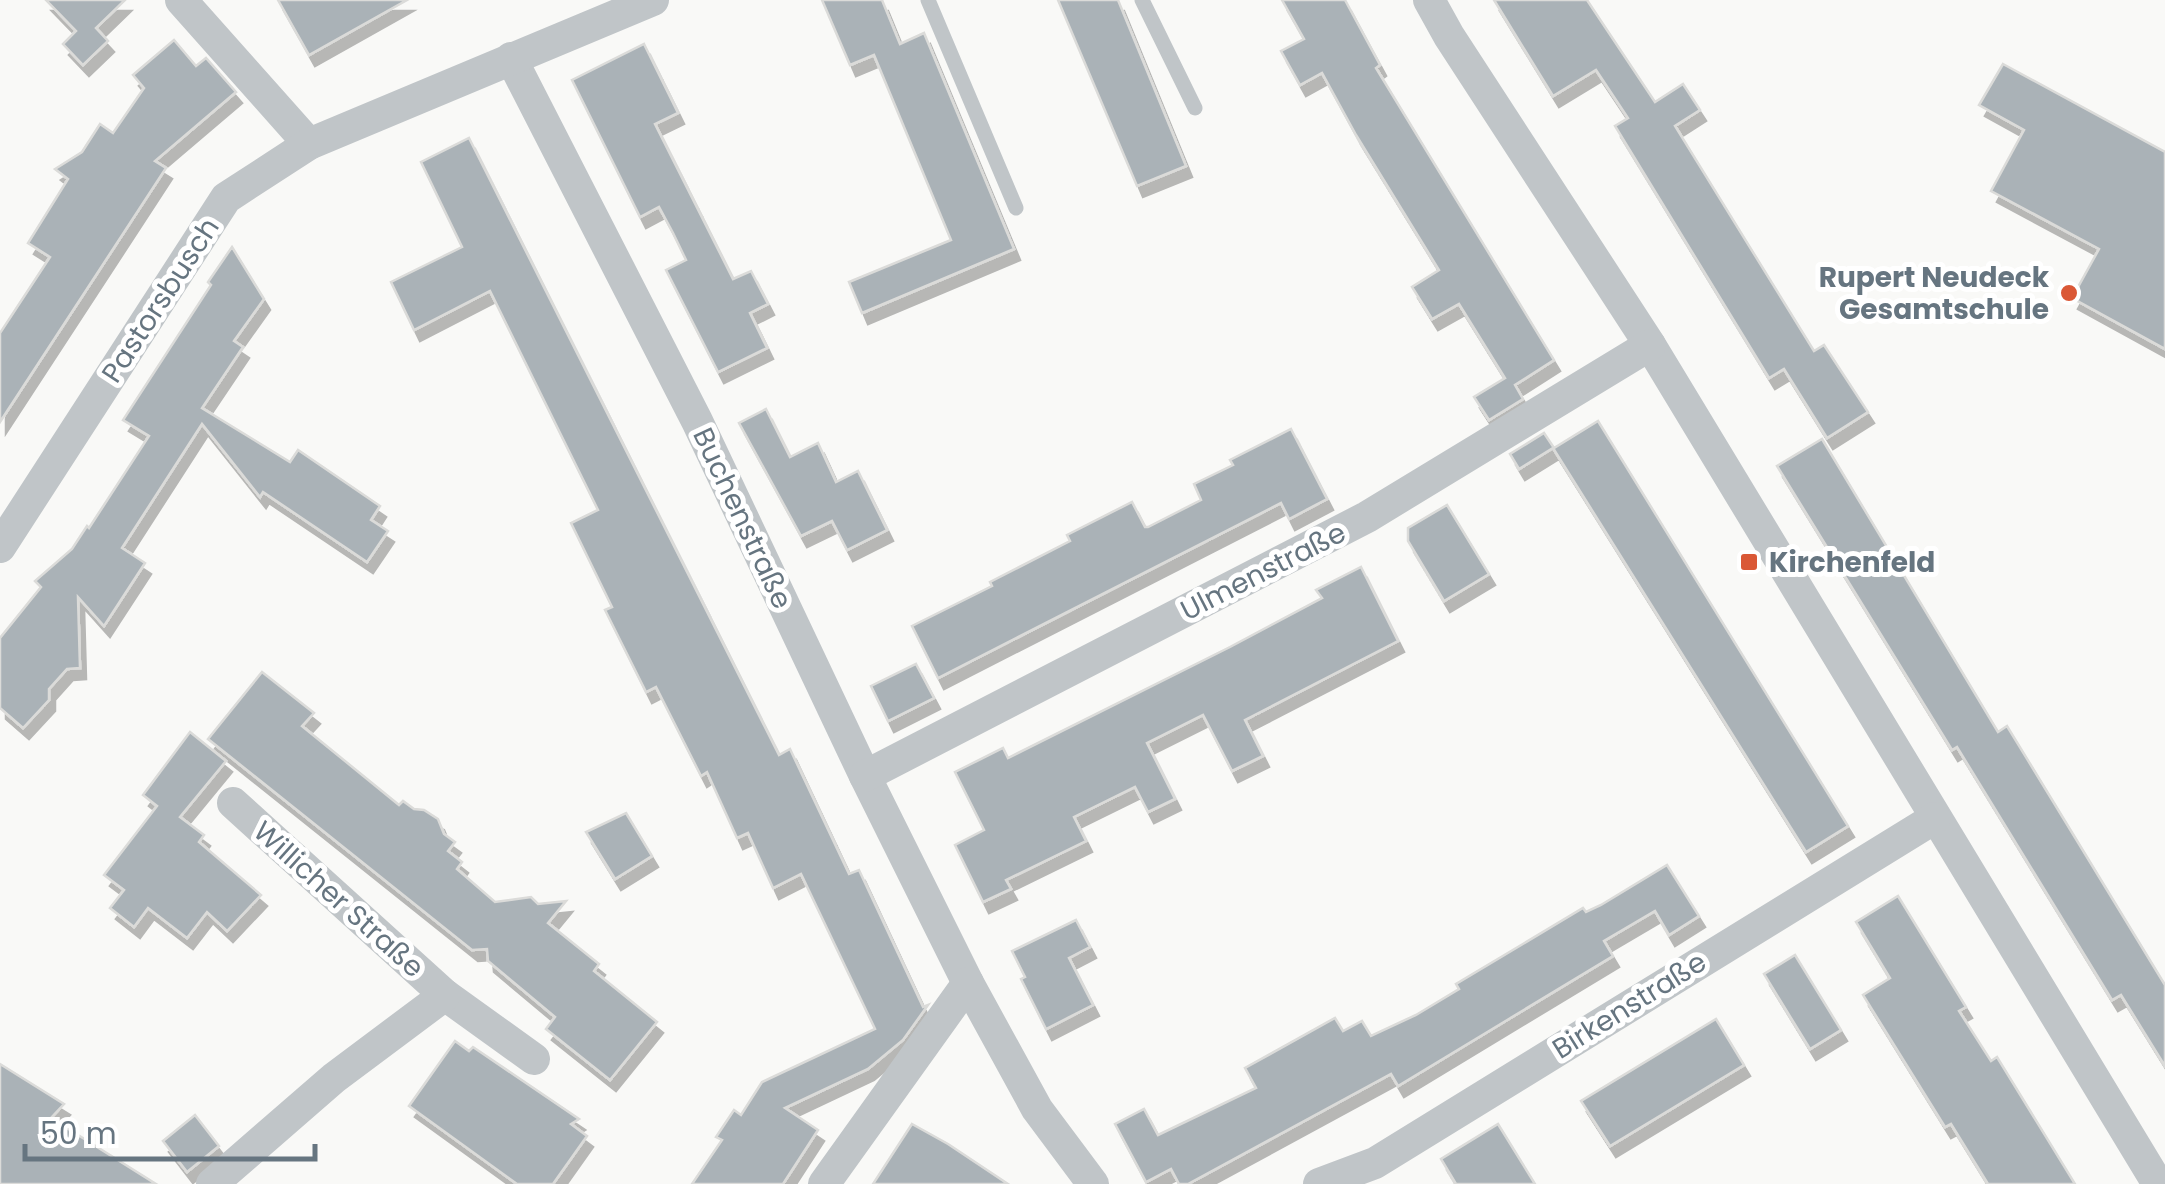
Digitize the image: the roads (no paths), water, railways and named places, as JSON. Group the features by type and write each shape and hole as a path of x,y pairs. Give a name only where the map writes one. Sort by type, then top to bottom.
{"street":[{"path":"181,0 309,144"},
{"name":"Pastorsbusch","path":"0,547 226,198 309,144 653,0"},
{"path":"1429,0 1650,346 2158,1184"},
{"name":"Buchenstraße","path":"510,58 697,421 968,983 1037,1109 1093,1184"},
{"name":"Ulmenstraße","path":"865,776 1366,517 1650,346"},
{"name":"Willicher Straße","path":"234,803 445,995 534,1060"},
{"name":"Birkenstraße","path":"1319,1184 1381,1173 1935,818"},
{"path":"824,1184 968,983"},
{"name":"Willicher Straße","path":"212,1184 334,1078 445,995"}],"lane":[{"path":"928,0 1016,208"},
{"path":"1142,0 1195,108"}],"place":[{"name":"Rupert Neudeck Gesamtschule","path":"2069,293"},
{"name":"Kirchenfeld","path":"1749,562"}]}
